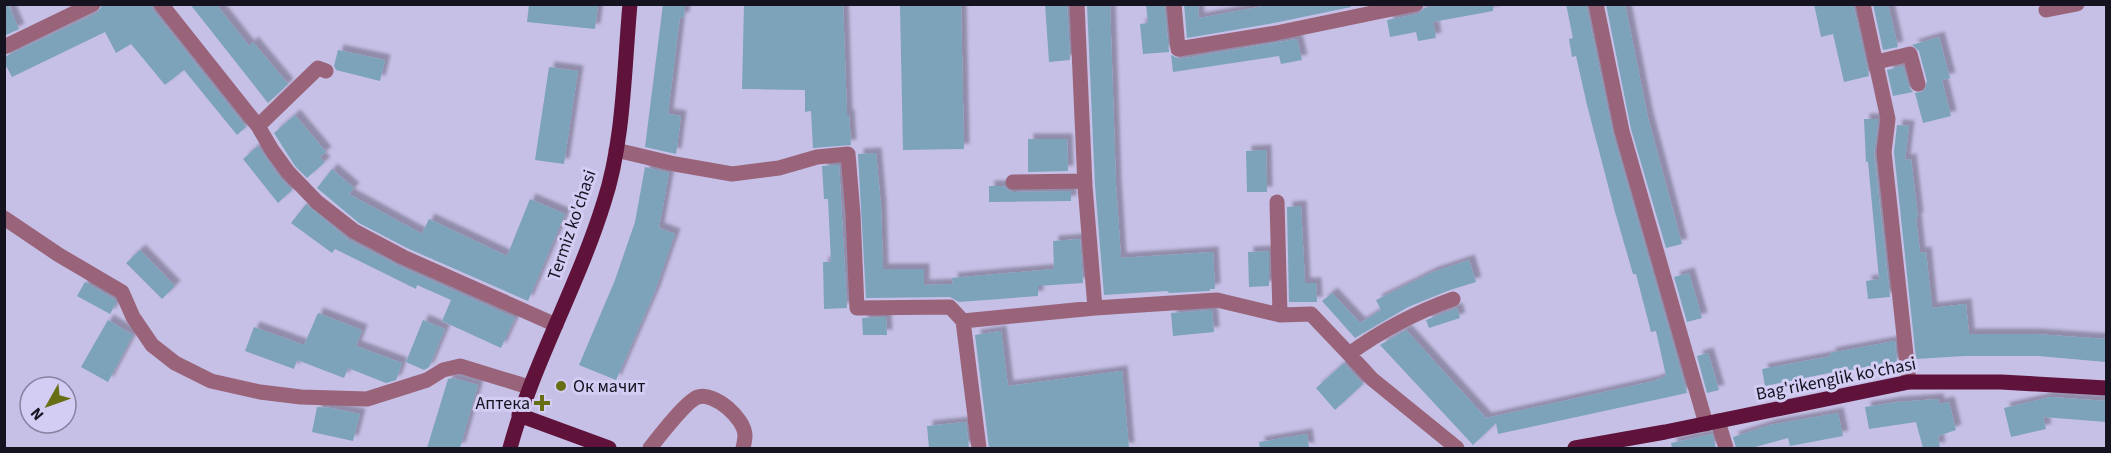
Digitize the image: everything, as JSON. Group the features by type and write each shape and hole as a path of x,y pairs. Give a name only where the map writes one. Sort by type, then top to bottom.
{"main road":[{"name":"Termiz ko'chasi","path":"510,448 529,387 604,202 616,150 630,4"},
{"name":"Bag'rikenglik ko'chasi","path":"1575,448 1909,382 2001,382 2106,388"},
{"path":"519,415 609,448"}],"street":[{"path":"4,47 93,4"},
{"path":"162,4 258,126 288,172 316,202 354,231 403,257 556,325"},
{"path":"1077,4 1085,181 1095,308"},
{"path":"1174,4 1178,49 1275,33 1416,4"},
{"path":"1596,4 1622,131 1712,422 1726,448"},
{"path":"1863,4 1888,119 1884,152 1909,382"},
{"path":"2046,10 2077,4"},
{"path":"1876,62 1910,54 1918,84"},
{"path":"258,126 318,68 326,71"},
{"path":"616,150 732,174 779,168 817,157 848,154 857,308 950,308 963,321 979,448"},
{"path":"1013,182 1085,181"},
{"path":"1277,202 1280,315"},
{"path":"4,218 59,255 122,292 133,317 152,345 175,363 211,381 260,392 301,397 367,399 427,380 443,370 460,366 529,387"},
{"path":"1349,354 1378,333 1419,311 1453,299"},
{"path":"963,321 1095,308 1216,300 1280,315 1311,314 1372,379 1457,448"},
{"path":"650,448 697,397 708,397 728,407 738,418 746,433 743,448"}],"building":[{"path":"4,4 8,4 19,29 4,36"},
{"path":"103,4 151,4 153,10 246,127 237,135 184,70 165,85 131,44 116,53 105,32 12,77 4,62 4,57 97,13"},
{"path":"190,4 216,4 249,46 253,42 288,84 268,103"},
{"path":"529,4 598,4 595,29 527,22"},
{"path":"663,4 685,4 684,18 680,17 668,114 681,116 676,154 645,147"},
{"path":"744,4 843,4 847,115 849,115 851,145 813,148 811,111 805,112 805,90 742,89"},
{"path":"1045,4 1067,4 1070,60 1049,62"},
{"path":"1087,4 1110,4 1116,186 1121,258 1213,252 1215,289 1104,295 1095,185"},
{"path":"1146,4 1164,4 1169,52 1143,54 1140,24 1148,23"},
{"path":"1184,4 1198,4 1199,18 1274,4 1351,4 1351,7 1187,38"},
{"path":"1444,4 1493,4 1493,11 1433,22 1436,38 1418,41 1416,32 1390,37 1387,20 1418,14 1425,8"},
{"path":"1566,4 1586,4 1613,134 1687,393 1498,434 1496,423 1473,445 1380,345 1406,330 1486,418 1654,381 1666,376 1656,331 1651,332 1636,274 1633,274 1615,212 1576,56 1572,57 1569,39 1573,38"},
{"path":"1606,4 1625,4 1648,118 1682,244 1666,248 1631,129"},
{"path":"1814,4 1853,4 1869,76 1844,82 1833,34 1821,37"},
{"path":"1873,4 1888,4 1898,47 1883,50"},
{"path":"961,5 964,149 903,150 900,6"},
{"path":"1939,37 1950,78 1942,80 1951,116 1923,123 1915,93 1924,91 1927,81 1919,51 1912,45"},
{"path":"1297,39 1302,60 1281,64 1279,56 1173,72 1171,55 1180,59"},
{"path":"338,50 385,60 380,81 336,70 334,66"},
{"path":"1903,66 1909,87 1913,92 1893,96 1887,70"},
{"path":"549,67 578,71 564,164 535,160"},
{"path":"295,115 326,152 320,157 325,162 307,178 295,166 274,133"},
{"path":"1864,119 1877,119 1878,122 1874,153 1890,297 1868,299 1866,281 1879,279 1868,162 1866,162"},
{"path":"1897,125 1909,126 1905,160 1911,159 1920,253 1926,252 1932,308 1966,304 1969,334 2034,334 2106,339 2106,362 2038,356 1964,356 1916,359 1894,152"},
{"path":"1028,139 1067,139 1068,171 1028,172"},
{"path":"258,146 280,178 292,190 278,203 243,159"},
{"path":"1266,150 1267,192 1247,192 1246,151"},
{"path":"876,153 883,269 924,269 924,285 953,284 952,278 1054,269 1053,241 1080,239 1083,283 1038,286 1038,296 959,302 950,297 866,298 858,154"},
{"path":"839,165 847,308 824,309 823,262 831,262 828,199 824,199 822,166"},
{"path":"645,167 669,173 659,228 675,234 655,291 616,380 579,365 615,280 635,222"},
{"path":"332,169 354,188 349,194 422,234 429,219 507,256 530,199 565,214 528,301 407,248 359,223 317,188"},
{"path":"989,186 1004,186 1013,192 1071,191 1071,201 989,202"},
{"path":"306,204 349,240 399,266 515,318 501,348 442,321 451,300 417,285 416,289 335,249 332,253 291,223"},
{"path":"1301,206 1305,283 1316,283 1317,302 1289,302 1287,207"},
{"path":"140,250 175,286 162,299 126,263"},
{"path":"1269,251 1269,286 1249,287 1248,252"},
{"path":"1469,260 1476,282 1408,307 1355,338 1322,301 1332,293 1360,323 1381,310 1376,300 1433,272"},
{"path":"1689,273 1702,318 1687,322 1674,277"},
{"path":"85,282 114,299 116,303 110,314 77,296"},
{"path":"1457,308 1460,318 1429,328 1426,320"},
{"path":"1212,310 1214,332 1173,336 1171,313"},
{"path":"318,313 362,330 356,346 402,363 396,380 386,383 348,368 344,378 297,360 294,369 245,351 254,327 304,345"},
{"path":"886,317 887,335 863,335 862,318"},
{"path":"108,320 133,335 108,382 81,367"},
{"path":"423,320 445,329 429,367 424,370 406,362"},
{"path":"1001,331 1008,386 1122,371 1129,448 989,448 975,335"},
{"path":"1895,341 1897,363 1834,375 1834,372 1765,386 1762,369"},
{"path":"1708,353 1719,390 1707,393 1697,356"},
{"path":"1344,363 1363,384 1335,410 1316,388"},
{"path":"453,378 478,385 460,448 427,448 448,379"},
{"path":"2050,397 2106,401 2106,422 2043,417 2046,429 2011,437 2004,408"},
{"path":"1938,399 1939,404 1949,402 1956,430 1938,436 1940,448 1923,448 1916,422 1869,429 1865,407"},
{"path":"317,407 360,414 353,441 312,432"},
{"path":"1838,413 1843,436 1790,446 1788,438 1751,448 1736,448 1733,437 1770,425"},
{"path":"966,422 969,448 929,448 927,426"},
{"path":"1307,434 1309,448 1260,448 1259,442"},
{"path":"1712,434 1716,448 1672,448 1671,443"}],"place":[{"name":"Ок мачит","path":"561,386"},
{"name":"Аптека","path":"542,403"}]}
